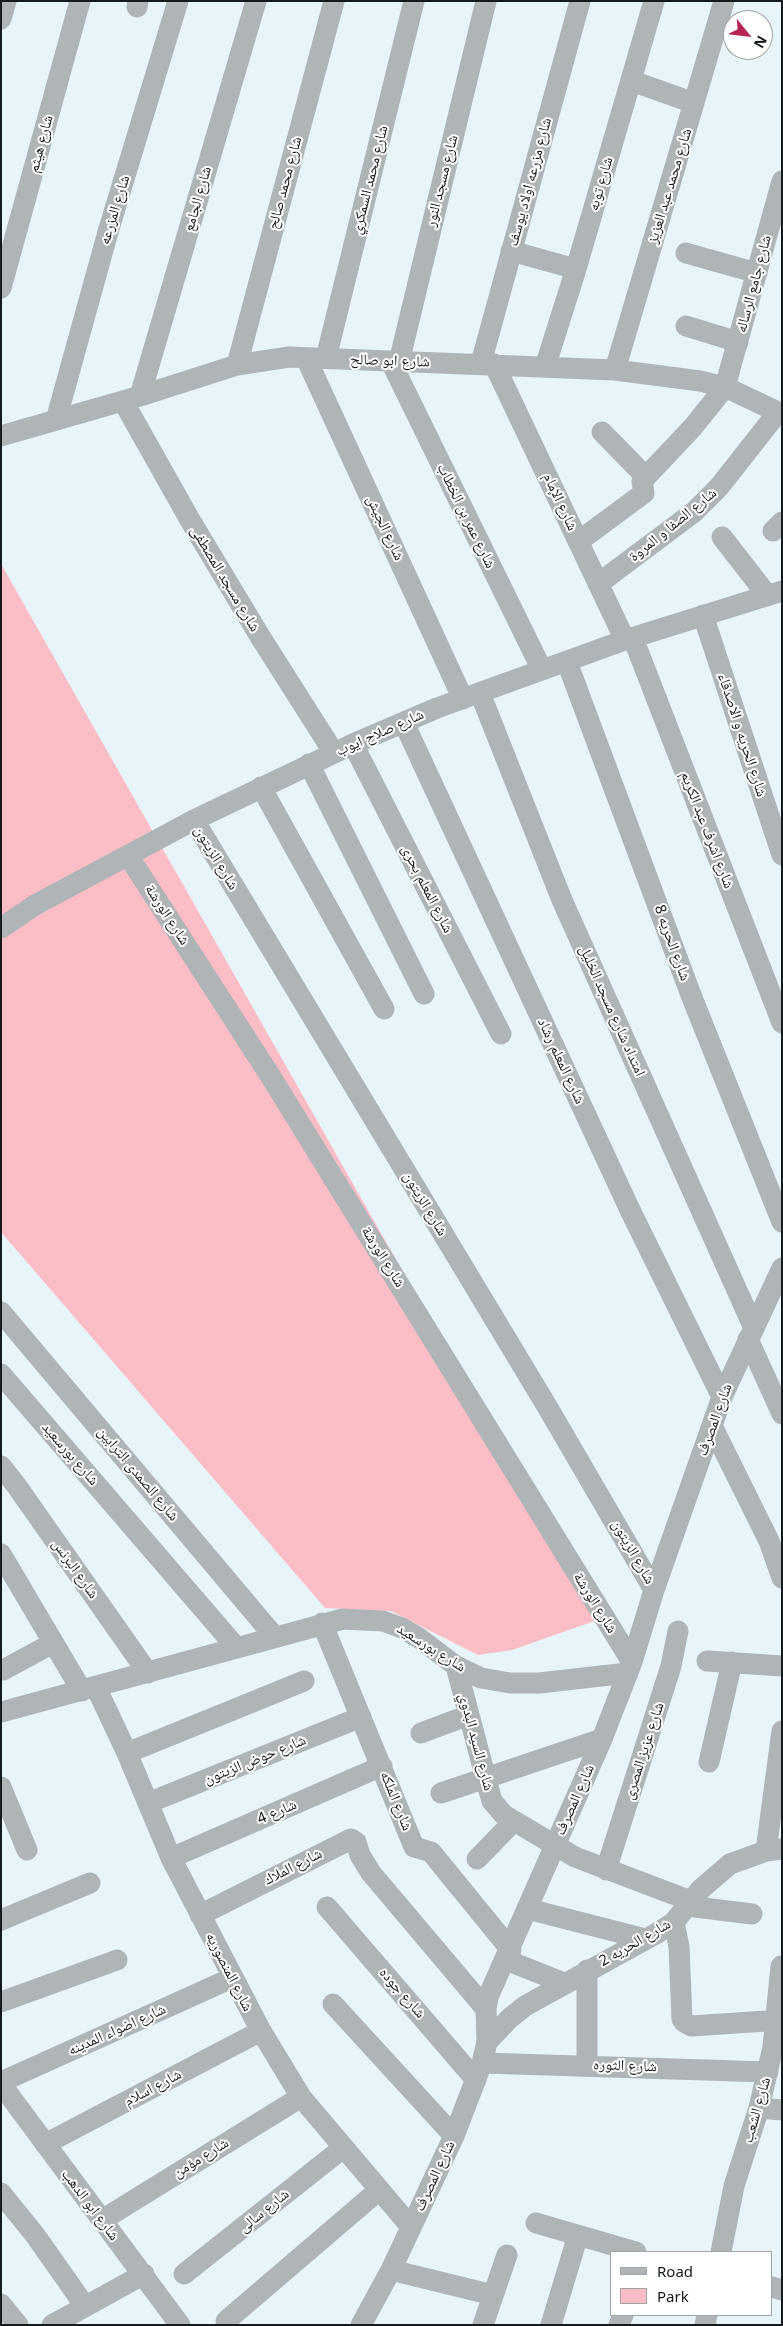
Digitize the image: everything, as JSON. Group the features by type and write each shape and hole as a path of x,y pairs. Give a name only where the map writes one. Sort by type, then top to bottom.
{"street":[{"path":"1,19 6,1"},
{"name":"شارع هيثم","path":"1,288 80,1"},
{"name":"شارع المزرعه","path":"56,420 108,232 178,1"},
{"name":"شارع الجامع","path":"131,399 256,1"},
{"name":"شارع محمد صالح","path":"237,365 334,1"},
{"name":"شارع محمد السمكري","path":"316,358 414,1"},
{"name":"شارع مسجد النور","path":"395,362 486,1"},
{"name":"شارع مزرعه اولاد يوسف","path":"488,364 510,252 580,1"},
{"name":"شارع توبه","path":"546,367 632,81 654,1"},
{"name":"شارع محمد عبد العزيز","path":"615,370 724,1"},
{"path":"632,81 694,103"},
{"name":"شارع جامع الرساله","path":"725,387 782,181"},
{"path":"510,252 576,269"},
{"path":"686,253 757,273"},
{"path":"686,326 738,342"},
{"name":"شارع ابو صالح","path":"1,436 131,399 237,365 289,357 615,370 700,381 725,387 780,413"},
{"name":"شارع الجيش","path":"316,358 472,696"},
{"name":"شارع عمر بن الخطاب","path":"395,362 542,670"},
{"name":"شارع الإمام","path":"488,364 579,541 598,584 629,639"},
{"path":"579,541 644,493 641,483 692,427 725,387"},
{"name":"شارع مسجد المصطفى","path":"131,399 190,520 261,638 343,748"},
{"name":"شارع الصفا و المروة","path":"598,584 694,512 719,487 780,413"},
{"path":"602,432 646,477"},
{"path":"722,537 775,593"},
{"name":"شارع صلاح ايوب","path":"1,928 34,905 129,857 194,820 343,748 404,722 542,670 629,639 775,593"},
{"name":"شارع الحريه و الاصدقاء","path":"703,615 782,856"},
{"name":"شارع اشرف عبد الكريم","path":"629,639 782,1023"},
{"name":"شارع الحريه 8","path":"567,662 691,995 782,1222"},
{"name":"امتداد شارع مسجد الخليل","path":"472,696 750,1333 782,1414"},
{"name":"شارع المعلم رشاد","path":"404,722 626,1201 722,1398"},
{"name":"شارع المعلم بحرى","path":"343,748 502,1034"},
{"path":"309,764 424,994"},
{"path":"261,787 384,1009"},
{"name":"شارع الزيتون","path":"194,820 548,1408 654,1590"},
{"name":"شارع الورشة","path":"129,857 271,1077 630,1667"},
{"name":"شارع المصرف","path":"361,2325 391,2270 454,2136 482,2062 488,1997 602,1739 630,1667 654,1590 722,1398 750,1333 782,1268"},
{"name":"شارع الصمدى الترابين","path":"1,1312 274,1636"},
{"name":"شارع بورسعيد","path":"4,1384 236,1648"},
{"path":"712,1426 769,1541 782,1578"},
{"name":"شارع البرنس","path":"1,1466 148,1673"},
{"name":"شارع المنصوريه","path":"1,1554 53,1643 89,1689 127,1753 171,1858 232,1978 301,2097 342,2148 411,2227"},
{"name":"شارع بورسعيد","path":"1,1712 148,1673 274,1636 343,1619 383,1621 402,1628 419,1638 456,1666 481,1678 510,1683 539,1683 630,1667"},
{"name":"شارع الملكه","path":"322,1623 414,1847 431,1852 508,1955"},
{"name":"شارع عزيز المصرى","path":"606,1870 671,1666 678,1631"},
{"path":"2,1670 53,1643"},
{"path":"707,1661 782,1666"},
{"path":"709,1762 732,1662"},
{"name":"شارع السيد البدوي","path":"456,1666 492,1801 513,1822 555,1846 606,1870 689,1903 752,1914"},
{"path":"127,1753 304,1681"},
{"path":"421,1733 469,1715"},
{"name":"شارع حوض الزيتون","path":"148,1803 361,1717"},
{"path":"774,1850 782,1731"},
{"path":"441,1793 602,1739"},
{"name":"شارع 4","path":"171,1858 382,1766"},
{"path":"1,1787 27,1850"},
{"path":"477,1859 513,1822"},
{"name":"شارع الملاك","path":"200,1915 349,1839 356,1842 360,1855 371,1873 486,2009"},
{"name":"شارع الحريه 2","path":"482,2062 510,2018 524,2006 674,1922 689,1903 719,1872 730,1864 774,1850"},
{"path":"1,1920 90,1883"},
{"name":"شارع جوده","path":"327,1906 482,2062"},
{"path":"528,1909 646,1939"},
{"path":"674,1922 680,1947 682,2019 684,2022 691,2026 779,2021"},
{"path":"508,1955 564,1983"},
{"path":"1,2002 117,1960"},
{"name":"شارع الشعب","path":"721,2251 734,2186 759,2108 779,2021 781,1966"},
{"path":"587,1970 587,2065"},
{"name":"شارع اضواء المدينه","path":"1,2083 232,1978"},
{"path":"334,2004 454,2136"},
{"name":"شارع اسلام","path":"45,2144 261,2031"},
{"name":"شارع الثوره","path":"482,2062 768,2072"},
{"name":"شارع ابو الدهب","path":"1,2083 180,2325"},
{"name":"شارع مؤمن","path":"102,2220 301,2097"},
{"path":"759,2108 782,2110"},
{"name":"شارع سالى","path":"184,2274 342,2148"},
{"path":"226,2321 379,2190"},
{"path":"1,2193 35,2235 85,2306"},
{"path":"536,2222 633,2251"},
{"path":"552,2325 578,2235"},
{"path":"484,2325 507,2255"},
{"path":"391,2270 493,2295"},
{"path":"52,2325 144,2274"},
{"path":"1,2304 18,2325"}],"green space":[{"path":"1,564 600,1619 512,1650 478,1655 391,1611 325,1608 1,1232"}]}
